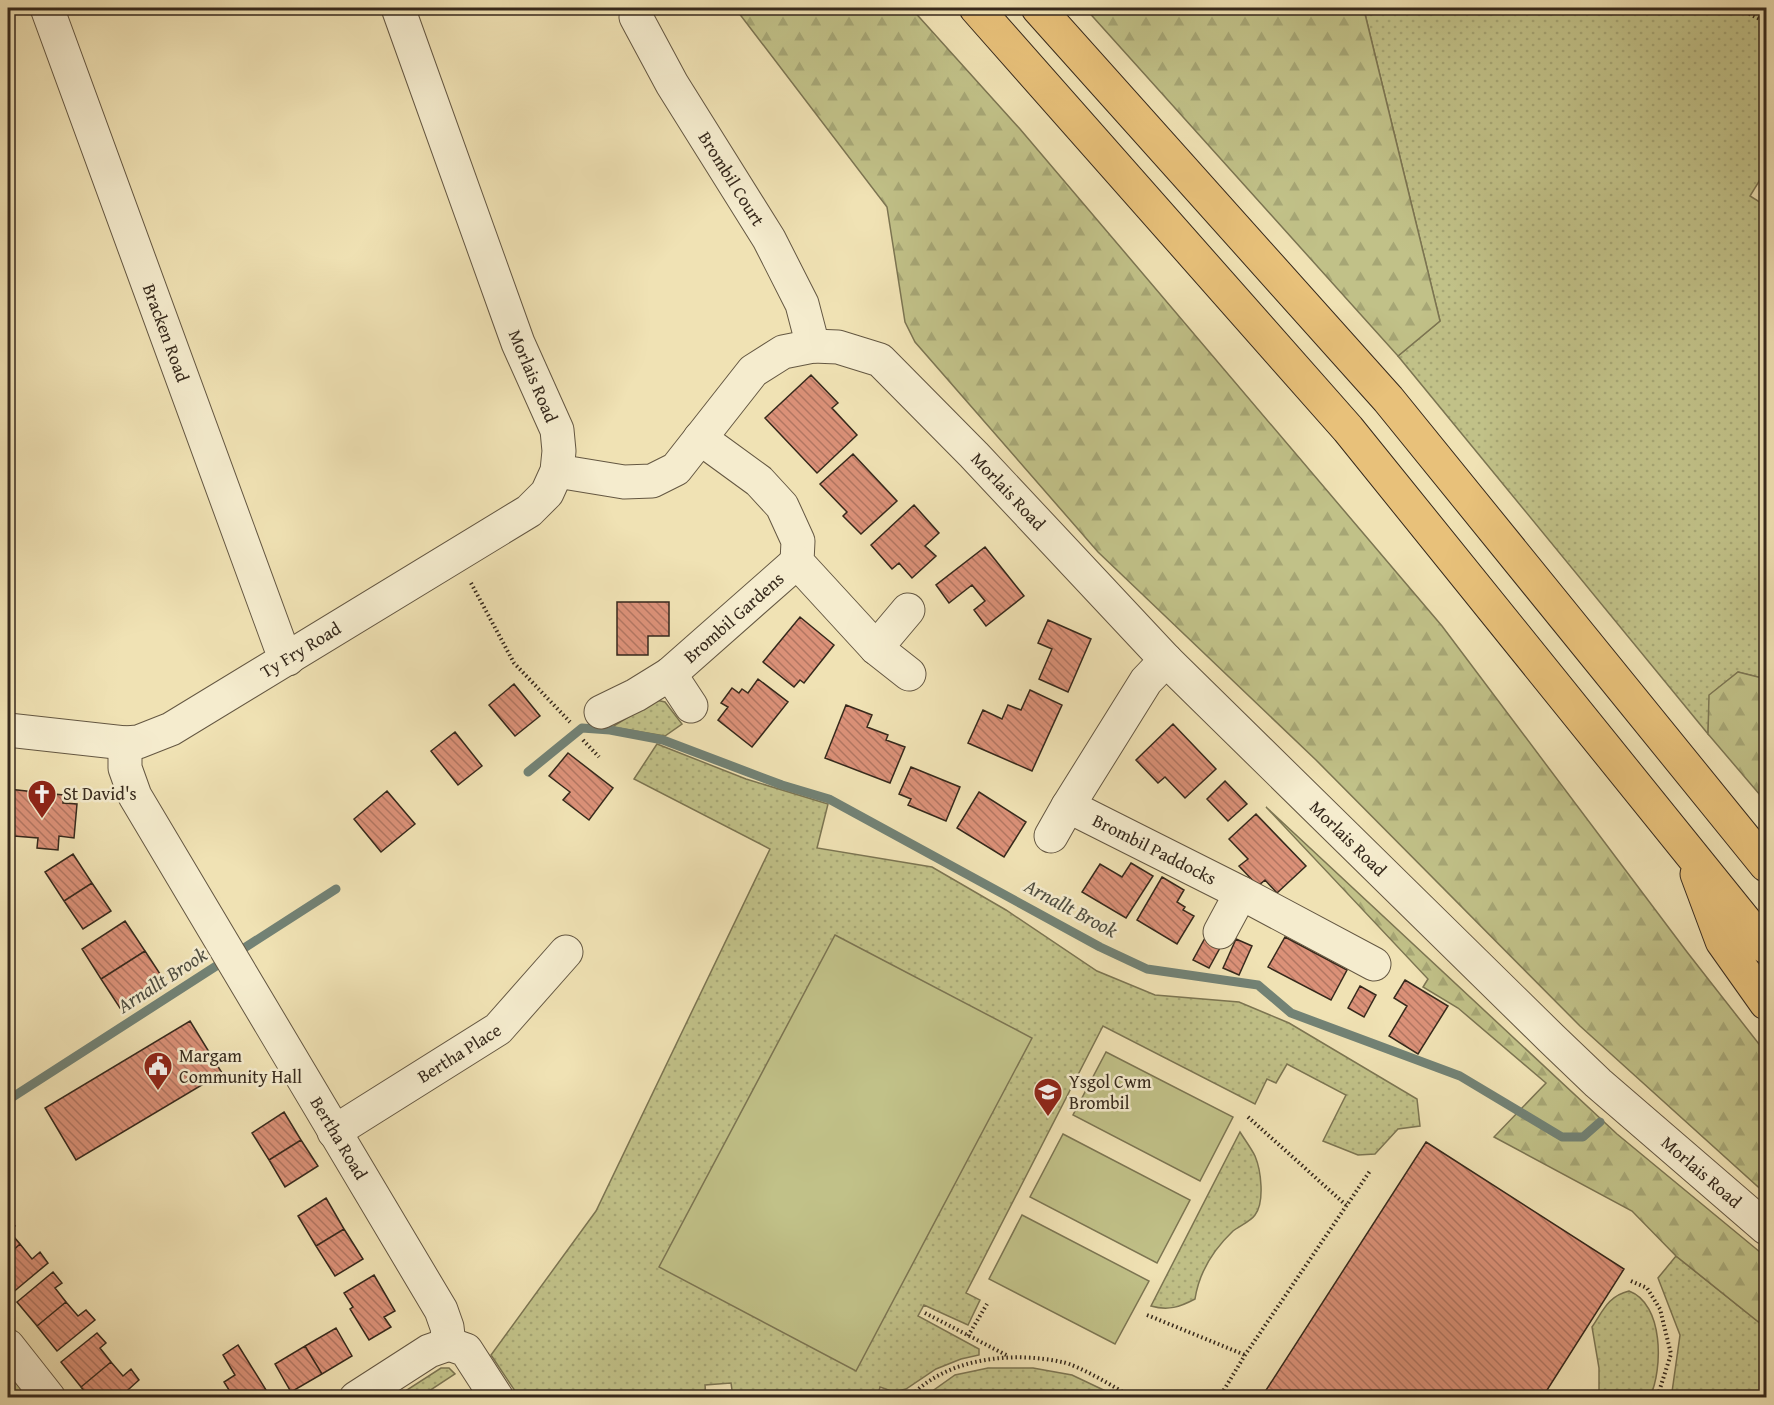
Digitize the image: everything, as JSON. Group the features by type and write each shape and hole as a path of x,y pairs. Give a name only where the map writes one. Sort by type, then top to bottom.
{"highway":[{"path":"976,8 1348,429 1767,947"},
{"path":"1038,8 1388,399 1767,865"},
{"path":"1686,845 1722,941 1767,1003"}],"street":[{"name":"Bracken Road","path":"47,8 279,645 288,659"},
{"name":"Morlais Road","path":"398,8 518,343 557,430 559,451 557,471 624,483 652,481 676,469 753,371 783,352 813,346 838,347 880,360 974,455 1166,660 1559,1046 1598,1083 1767,1228"},
{"name":"Brombil Court","path":"636,17 672,84 769,239 802,304 813,346"},
{"name":"Brombil Gardens","path":"700,438 759,481 782,506 798,541 797,562 876,648 909,674"},
{"name":"Ty Fry Road","path":"8,730 125,743 138,742 171,729 529,511 547,493 557,471"},
{"name":"Brombil Gardens","path":"587,719 636,695 670,674 797,562"},
{"path":"876,648 908,610"},
{"path":"1051,836 1146,681 1166,660"},
{"name":"Brombil Gardens","path":"670,674 691,706"},
{"name":"Bertha Road","path":"125,743 125,768 135,796 441,1310 447,1327 448,1344"},
{"name":"Brombil Paddocks","path":"1068,806 1241,893 1374,964"},
{"path":"1220,932 1241,893"},
{"name":"Bertha Place","path":"334,1132 498,1029 566,952"},
{"path":"356,1398 429,1351 448,1344 466,1350 498,1398"},
{"path":"8,1346 49,1398"}],"path":[{"path":"1737,8 1767,22"},
{"path":"456,556 514,663 587,719"},
{"path":"580,737 598,757"},
{"path":"1248,1117 1346,1205"},
{"path":"1219,1398 1245,1355 1370,1171"},
{"path":"1631,1281 1647,1288 1660,1309 1671,1354 1657,1398"},
{"path":"968,1336 987,1304"},
{"path":"925,1313 1009,1357"},
{"path":"1147,1315 1245,1355"},
{"path":"909,1398 918,1388 949,1370 984,1359 1009,1357 1063,1362 1117,1388 1132,1398"},
{"path":"881,1394 891,1398"}],"green space":[{"path":"735,8 911,8 1020,129 1442,626 1687,952 1766,1053 1766,1194 1580,1026 1316,760 1098,552 915,342 905,322 887,207"},
{"path":"1085,8 1359,8 1365,14 1440,321 1398,356"},
{"path":"1359,8 1766,8 1766,170 1750,196 1766,206 1766,679 1738,672 1710,695 1708,734 1398,356 1440,321 1365,14"},
{"path":"1738,672 1766,679 1766,802 1708,734 1709,695"},
{"path":"656,700 665,702 682,724 665,736 612,727"},
{"path":"657,744 746,779 828,804 817,848 932,867 1006,910 1097,971 1155,995 1239,1002 1289,1023 1417,1099 1420,1126 1398,1129 1375,1154 1358,1155 1323,1141 1346,1095 1287,1064 1276,1083 1267,1079 1255,1104 1103,1026 966,1293 980,1300 968,1325 924,1305 918,1316 979,1349 979,1355 936,1369 906,1389 894,1392 880,1387 877,1398 733,1397 731,1383 705,1385 706,1397 519,1397 491,1355 596,1211 770,849 634,779"},
{"path":"1266,807 1617,1134 1766,1257 1766,1328 1676,1256 1632,1211 1494,1137 1546,1083 1458,1008 1423,987 1428,979"},
{"path":"835,935 1032,1038 856,1371 659,1267"},
{"path":"1106,1052 1233,1117 1200,1181 1073,1115"},
{"path":"1240,1132 1255,1156 1259,1169 1261,1194 1255,1215 1233,1231 1213,1254 1200,1280 1195,1299 1174,1307 1151,1306"},
{"path":"1063,1134 1190,1200 1157,1263 1030,1197"},
{"path":"1022,1215 1149,1281 1115,1344 989,1279"},
{"path":"1676,1256 1766,1328 1766,1397 1669,1397 1672,1392 1680,1335 1658,1278"},
{"path":"1629,1291 1640,1298 1649,1309 1658,1338 1654,1385 1650,1397 1599,1397 1599,1368 1592,1327 1611,1300"},
{"path":"8,1367 32,1397 8,1397"},
{"path":"441,1368 449,1368 455,1374 420,1397 396,1397"},
{"path":"988,1368 1033,1368 1072,1375 1114,1395 1113,1398 924,1397 955,1375"}],"building":[{"path":"811,375 838,403 832,408 857,435 817,473 765,418"},
{"path":"853,454 897,501 861,534 843,516 847,512 820,484"},
{"path":"914,505 939,533 925,546 936,556 912,578 899,563 892,569 871,545"},
{"path":"985,547 1024,596 986,626 974,610 985,601 972,585 949,603 936,585"},
{"path":"617,602 669,602 669,636 648,636 648,655 617,655"},
{"path":"800,617 834,645 804,683 800,680 794,687 763,662"},
{"path":"1048,620 1091,639 1068,692 1039,679 1052,649 1038,643"},
{"path":"758,679 788,702 752,747 718,720 728,707 721,703 732,688 739,693 742,689 748,693"},
{"path":"514,684 540,716 515,736 489,705"},
{"path":"1030,690 1062,705 1032,771 968,743 983,710 1002,719 1008,705 1021,710"},
{"path":"846,705 872,715 867,727 888,735 886,740 905,747 890,783 825,758"},
{"path":"1173,724 1216,769 1185,798 1165,777 1158,783 1136,760"},
{"path":"455,732 482,766 458,785 431,751"},
{"path":"568,753 613,788 589,820 563,800 570,792 549,776"},
{"path":"911,767 960,787 946,821 908,805 911,799 899,794"},
{"path":"1225,781 1247,804 1228,821 1207,799"},
{"name":"St David's","path":"8,789 63,795 63,803 77,804 74,838 59,836 58,850 37,848 38,838 14,836 12,854 8,854"},
{"path":"387,791 415,824 381,852 354,819"},
{"path":"979,792 1026,822 1004,857 957,828"},
{"path":"1256,814 1306,866 1277,893 1265,880 1258,886 1239,866 1248,859 1229,839"},
{"path":"73,854 92,883 64,901 45,872"},
{"path":"1131,863 1153,876 1126,918 1082,892 1100,864 1122,877"},
{"path":"1162,877 1184,890 1177,902 1185,907 1183,910 1194,916 1177,944 1137,920"},
{"path":"92,883 111,911 83,929 64,901"},
{"path":"125,921 145,951 101,979 82,949"},
{"path":"1285,937 1347,970 1331,1000 1268,967"},
{"path":"1205,938 1221,946 1209,968 1193,960"},
{"path":"1236,939 1252,946 1239,975 1223,968"},
{"path":"145,951 164,980 120,1008 101,979"},
{"path":"1405,980 1448,1006 1418,1054 1389,1036 1407,1006 1394,998"},
{"path":"1360,986 1376,995 1364,1017 1348,1008"},
{"path":"190,1021 222,1073 76,1160 45,1108"},
{"path":"284,1112 301,1140 269,1160 252,1133"},
{"path":"301,1140 318,1166 285,1187 269,1160"},
{"path":"1426,1142 1624,1269 1542,1398 1261,1398"},
{"path":"326,1198 344,1229 316,1246 298,1216"},
{"path":"8,1217 15,1226 9,1231 20,1244 8,1255"},
{"path":"344,1229 363,1259 335,1276 316,1246"},
{"path":"20,1244 32,1259 40,1252 48,1263 11,1294 8,1290 8,1255"},
{"path":"53,1272 62,1283 55,1288 66,1302 37,1326 17,1302"},
{"path":"374,1275 395,1311 384,1317 391,1327 369,1340 350,1309 353,1307 344,1293"},
{"path":"66,1302 78,1316 86,1310 95,1320 57,1351 37,1326"},
{"path":"336,1328 352,1356 322,1374 305,1346"},
{"path":"97,1333 106,1343 100,1348 111,1362 81,1387 61,1362"},
{"path":"238,1345 271,1398 234,1398 224,1382 235,1375 223,1355"},
{"path":"305,1346 322,1374 291,1392 275,1364"},
{"path":"111,1362 123,1376 131,1369 139,1380 119,1398 90,1398 81,1387"}],"waterway":[{"name":"Arnallt Brook","path":"528,772 582,728 610,730 663,740 782,785 829,799 1100,947 1147,969 1258,985 1291,1013 1460,1076 1562,1137 1583,1137 1600,1122"},
{"name":"Arnallt Brook","path":"8,1100 336,889"}],"place":[{"name":"St David's","path":"42,820"},
{"name":"Margam Community Hall","path":"158,1092"},
{"name":"Ysgol Cwm Brombil","path":"1048,1118"}]}
